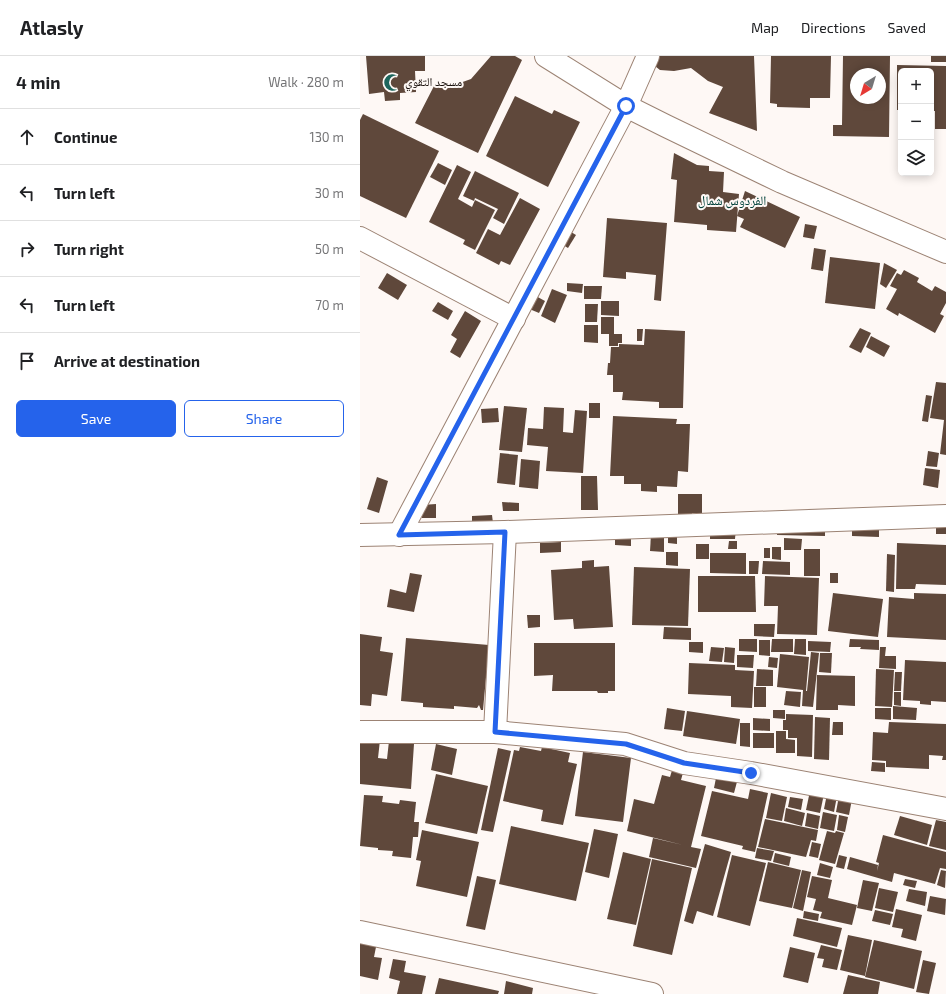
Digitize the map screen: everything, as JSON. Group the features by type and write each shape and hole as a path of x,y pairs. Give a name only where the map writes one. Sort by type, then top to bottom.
{"street":[{"path":"546,56 626,106 782,182 946,252"},
{"path":"399,535 626,106 648,56"},
{"path":"360,238 514,319"},
{"path":"360,536 946,516"},
{"path":"495,732 505,532"},
{"path":"360,732 495,732 626,744 684,763 751,773 946,809"},
{"path":"360,932 652,994"}],"building":[{"name":"مسجد التقوي","path":"366,56 425,56 425,71 415,71 416,92 400,93 400,100 385,101 384,92 369,94"},
{"path":"491,56 515,56 522,60 478,153 415,123 434,86 437,84 457,84 471,79"},
{"path":"654,56 754,56 757,131 709,113 723,87 708,81 691,68 674,71 660,70 651,63"},
{"path":"771,56 831,56 830,98 810,98 810,108 777,107 777,104 770,103"},
{"path":"843,56 890,56 889,137 833,136 833,125 842,125"},
{"path":"931,56 946,56 946,62 931,62"},
{"path":"897,65 946,66 946,129 935,129 934,68 898,68 897,110"},
{"path":"515,96 552,114 554,110 580,122 548,187 486,156"},
{"path":"363,114 439,151 406,218 360,196 360,120"},
{"path":"674,153 697,165 709,166 709,171 724,172 723,192 739,194 736,232 707,230 707,225 674,222 677,180 671,179"},
{"path":"438,163 452,170 445,185 430,177"},
{"path":"457,165 471,172 458,199 472,207 475,200 495,210 475,250 463,244 465,240 429,222"},
{"path":"475,171 519,193 504,224 493,218 498,209 475,198 474,201 463,196"},
{"path":"745,191 800,217 785,248 740,227 744,219 737,216"},
{"path":"520,198 540,209 510,265 501,261 499,265 476,253 488,229 500,235"},
{"path":"607,218 667,223 661,301 654,300 656,275 626,272 626,279 603,277"},
{"path":"805,224 817,226 814,239 803,237"},
{"path":"566,229 576,235 568,248 558,242"},
{"path":"814,248 826,250 823,271 811,269"},
{"path":"830,257 880,263 875,309 825,303"},
{"path":"884,263 897,270 886,288 880,284"},
{"path":"904,270 919,278 917,282 932,291 935,286 946,292 946,303 940,314 944,316 935,333 899,313 898,316 886,309 897,289 890,286 897,273 901,275"},
{"path":"387,273 407,285 398,300 378,288"},
{"path":"567,283 583,284 582,293 567,291"},
{"path":"584,286 602,286 601,299 584,299"},
{"path":"552,289 567,295 555,323 541,316"},
{"path":"534,295 545,301 539,313 527,308"},
{"path":"601,301 619,301 619,316 601,315"},
{"path":"438,302 453,311 448,320 432,311"},
{"path":"585,304 598,304 597,322 585,322"},
{"path":"465,311 481,321 460,358 450,352 457,339 451,335"},
{"path":"601,317 614,317 614,334 601,334"},
{"path":"584,325 598,325 598,343 584,342"},
{"path":"860,328 871,333 861,353 849,347"},
{"path":"637,329 643,329 642,341 637,341"},
{"path":"645,329 685,331 683,408 659,408 659,402 622,400 623,392 613,392 613,375 607,375 608,363 610,363 611,347 619,347 619,344 644,345"},
{"path":"609,334 622,334 622,343 618,343 618,346 609,346"},
{"path":"871,336 890,346 884,357 866,347"},
{"path":"936,382 946,383 946,455 940,454 944,420 930,418"},
{"path":"926,395 932,396 928,422 922,421"},
{"path":"589,403 600,403 600,418 589,418"},
{"path":"504,406 527,408 522,452 499,450"},
{"path":"544,407 564,408 563,432 573,433 575,410 587,411 583,473 546,471 548,447 527,445 528,428 543,429"},
{"path":"498,408 499,422 482,423 481,409"},
{"path":"613,416 677,419 676,424 690,424 688,472 678,471 677,487 657,486 657,492 641,491 641,484 624,484 624,476 610,476"},
{"path":"928,451 939,453 937,467 926,466"},
{"path":"500,453 518,455 515,485 497,483"},
{"path":"521,459 540,461 538,489 519,487"},
{"path":"925,468 940,470 938,488 923,485"},
{"path":"581,476 597,476 598,510 581,510"},
{"path":"377,477 388,481 379,513 367,509"},
{"path":"678,494 702,494 702,513 692,513 692,522 678,522"},
{"path":"502,502 519,503 519,511 503,511"},
{"path":"436,504 436,518 422,518 422,505"},
{"path":"492,515 493,523 472,524 472,516"},
{"path":"936,522 946,522 946,534 936,534"},
{"path":"852,523 879,524 879,537 852,536"},
{"path":"777,525 825,526 825,536 777,535"},
{"path":"710,528 736,528 735,539 710,539"},
{"path":"668,530 677,531 677,544 668,543"},
{"path":"615,532 631,532 631,546 615,545"},
{"path":"651,534 664,534 664,552 650,551"},
{"path":"784,538 802,539 801,550 784,550"},
{"path":"729,541 737,541 737,549 728,549"},
{"path":"561,542 561,552 540,553 540,543"},
{"path":"897,543 946,545 946,585 916,584 915,589 896,589"},
{"path":"696,544 709,544 709,559 696,559"},
{"path":"772,547 781,547 781,560 772,559"},
{"path":"764,548 770,548 770,558 764,558"},
{"path":"804,549 820,549 820,576 804,576"},
{"path":"666,552 678,552 678,566 666,565"},
{"path":"710,553 746,553 746,574 710,573"},
{"path":"887,554 895,555 894,592 886,591"},
{"path":"594,560 594,567 609,566 613,627 574,629 573,619 554,620 551,570 582,568 582,561"},
{"path":"749,561 759,561 758,574 749,574"},
{"path":"763,561 790,562 790,575 762,574"},
{"path":"634,567 690,569 688,626 632,625"},
{"path":"410,573 422,575 414,612 387,607 390,589 406,593"},
{"path":"830,573 838,573 838,583 830,583"},
{"path":"698,576 755,576 756,612 698,612"},
{"path":"765,576 819,578 817,635 777,634 778,606 764,606"},
{"path":"833,593 883,599 878,637 828,631"},
{"path":"914,593 946,594 946,640 887,637 889,597 914,599"},
{"path":"527,615 540,615 540,627 528,628"},
{"path":"754,624 775,624 774,637 754,636"},
{"path":"664,627 691,628 691,640 663,639"},
{"path":"360,634 382,637 380,651 393,653 387,696 372,694 371,706 360,705"},
{"path":"406,638 489,645 483,710 481,710 479,705 477,708 454,706 454,709 423,707 423,703 401,701"},
{"path":"739,639 757,639 757,652 739,651"},
{"path":"772,639 793,639 793,652 771,652"},
{"path":"795,639 806,639 806,655 794,654"},
{"path":"850,639 879,640 879,650 849,647"},
{"path":"759,640 770,640 770,656 759,655"},
{"path":"808,641 831,642 830,652 808,651"},
{"path":"689,642 703,642 703,653 689,652"},
{"path":"534,643 615,643 615,691 598,693 597,691 552,691 553,675 534,676"},
{"path":"711,647 724,648 722,662 709,661"},
{"path":"725,647 735,648 734,663 724,662"},
{"path":"880,647 886,647 885,656 896,656 896,669 879,668"},
{"path":"811,652 819,653 813,707 802,706 803,690 777,687 780,654 809,657 807,691"},
{"path":"820,653 832,653 831,673 819,672"},
{"path":"737,655 754,655 753,668 737,667"},
{"path":"769,657 778,658 777,668 768,667"},
{"path":"905,660 946,662 946,702 931,701 931,705 920,704 920,701 903,700"},
{"path":"689,663 735,665 735,670 754,671 752,708 731,707 731,696 688,694"},
{"path":"757,669 773,670 773,686 756,686"},
{"path":"876,669 894,670 892,707 875,706"},
{"path":"895,672 902,672 901,691 894,691"},
{"path":"817,675 855,676 855,706 838,705 838,710 816,710"},
{"path":"754,687 766,687 766,707 754,707"},
{"path":"786,691 801,692 800,707 784,705"},
{"path":"894,692 901,692 901,706 894,705"},
{"path":"893,706 917,708 916,720 893,719"},
{"path":"667,708 685,711 682,731 664,729"},
{"path":"875,708 891,708 891,720 875,719"},
{"path":"773,710 785,710 785,719 773,718"},
{"path":"687,711 740,719 736,744 683,736"},
{"path":"786,714 813,715 812,757 797,756 797,738 788,738 788,730 783,730 783,720 786,720"},
{"path":"815,717 830,718 829,760 814,759"},
{"path":"753,718 770,719 770,731 753,730"},
{"path":"833,722 843,722 843,735 832,735"},
{"path":"889,722 946,724 946,760 942,760 943,756 929,755 929,769 886,767 886,761 872,760 873,732 888,733"},
{"path":"740,723 750,723 750,747 740,746"},
{"path":"776,731 786,731 786,739 795,740 795,753 776,753"},
{"path":"753,733 774,733 774,748 753,748"},
{"path":"360,738 380,740 378,758 387,759 389,741 414,744 411,789 360,784"},
{"path":"436,744 457,749 452,775 431,770"},
{"path":"520,747 541,751 542,747 570,753 568,762 577,764 563,825 541,821 543,810 503,801 514,750 519,751"},
{"path":"498,748 511,751 493,832 481,830"},
{"path":"583,752 631,758 623,822 575,816"},
{"path":"872,762 885,763 885,772 871,771"},
{"path":"673,767 684,769 681,780 706,786 691,847 701,849 696,868 649,857 653,838 683,845 627,831 634,799 654,804 662,775 670,777"},
{"path":"717,773 738,778 734,793 714,788"},
{"path":"436,774 488,786 477,834 425,823"},
{"path":"750,789 768,793 755,852 742,849 743,846 701,836 712,791 748,799"},
{"path":"810,791 824,794 820,813 806,810"},
{"path":"771,793 787,797 782,821 766,818"},
{"path":"827,794 837,796 834,812 824,809"},
{"path":"364,795 383,796 382,802 399,804 400,800 416,802 414,822 419,822 418,837 413,837 411,858 392,856 393,851 378,850 378,848 360,846"},
{"path":"839,796 852,799 849,815 836,812"},
{"path":"790,797 803,799 801,810 788,807"},
{"path":"786,808 805,813 802,826 784,821"},
{"path":"823,812 837,815 834,831 820,828"},
{"path":"807,813 820,816 818,829 805,826"},
{"path":"839,815 848,817 845,832 837,830"},
{"path":"900,816 932,825 927,845 894,835"},
{"path":"765,819 818,830 816,841 811,840 806,857 758,847"},
{"path":"936,820 946,822 946,850 929,846"},
{"path":"511,826 589,843 576,901 499,884"},
{"path":"594,829 618,834 609,878 585,872"},
{"path":"422,830 479,842 467,897 416,886 421,861 416,860"},
{"path":"827,831 844,833 835,864 819,860"},
{"path":"883,835 946,852 946,869 940,868 935,884 894,873 892,882 847,869 850,857 878,865 877,871 879,863 876,862"},
{"path":"812,842 821,844 818,858 809,856"},
{"path":"705,844 731,852 713,916 697,911 693,924 684,921"},
{"path":"757,848 774,851 771,861 755,858"},
{"path":"623,852 651,859 636,925 607,919"},
{"path":"775,853 791,857 789,866 773,862"},
{"path":"732,855 766,863 750,926 717,917"},
{"path":"839,855 847,857 844,869 836,867"},
{"path":"652,859 692,868 672,955 633,946"},
{"path":"768,862 801,870 792,908 759,901"},
{"path":"820,863 833,867 830,878 817,875"},
{"path":"802,870 811,872 803,911 793,908"},
{"path":"941,870 946,871 945,888 937,885"},
{"path":"477,876 496,880 485,930 466,926"},
{"path":"812,876 832,880 828,898 857,905 852,925 820,918 822,912 813,910 816,899 807,897"},
{"path":"905,879 917,881 915,888 903,885"},
{"path":"863,880 879,883 872,911 857,908"},
{"path":"879,888 898,892 893,912 875,908"},
{"path":"909,889 927,892 925,906 906,901"},
{"path":"930,896 946,899 945,915 927,911"},
{"path":"896,909 922,915 916,941 901,937 903,929 892,927"},
{"path":"875,910 893,914 890,925 872,921"},
{"path":"804,911 819,914 818,921 803,918"},
{"path":"797,918 842,928 837,947 793,936"},
{"path":"848,935 872,940 865,976 840,970"},
{"path":"874,940 922,951 914,989 865,977"},
{"path":"360,943 376,947 374,957 382,958 378,980 360,976"},
{"path":"821,945 842,950 837,970 822,967 824,959 817,958"},
{"path":"790,947 815,953 808,983 783,977"},
{"path":"393,959 406,961 404,972 426,976 422,994 397,994 400,981 389,978"},
{"path":"923,960 936,963 929,994 916,992"},
{"path":"848,975 880,982 878,994 843,994"},
{"path":"439,978 499,991 498,994 435,994"},
{"path":"506,981 533,988 532,994 504,994"}],"place":[{"name":"مسجد التقوي","path":"392,82"}],"district":[{"name":"الفردوس شمال","path":"732,200"}],"route":[{"path":"626,106 399,535 505,532 495,732 626,744 684,763 751,773"}]}
